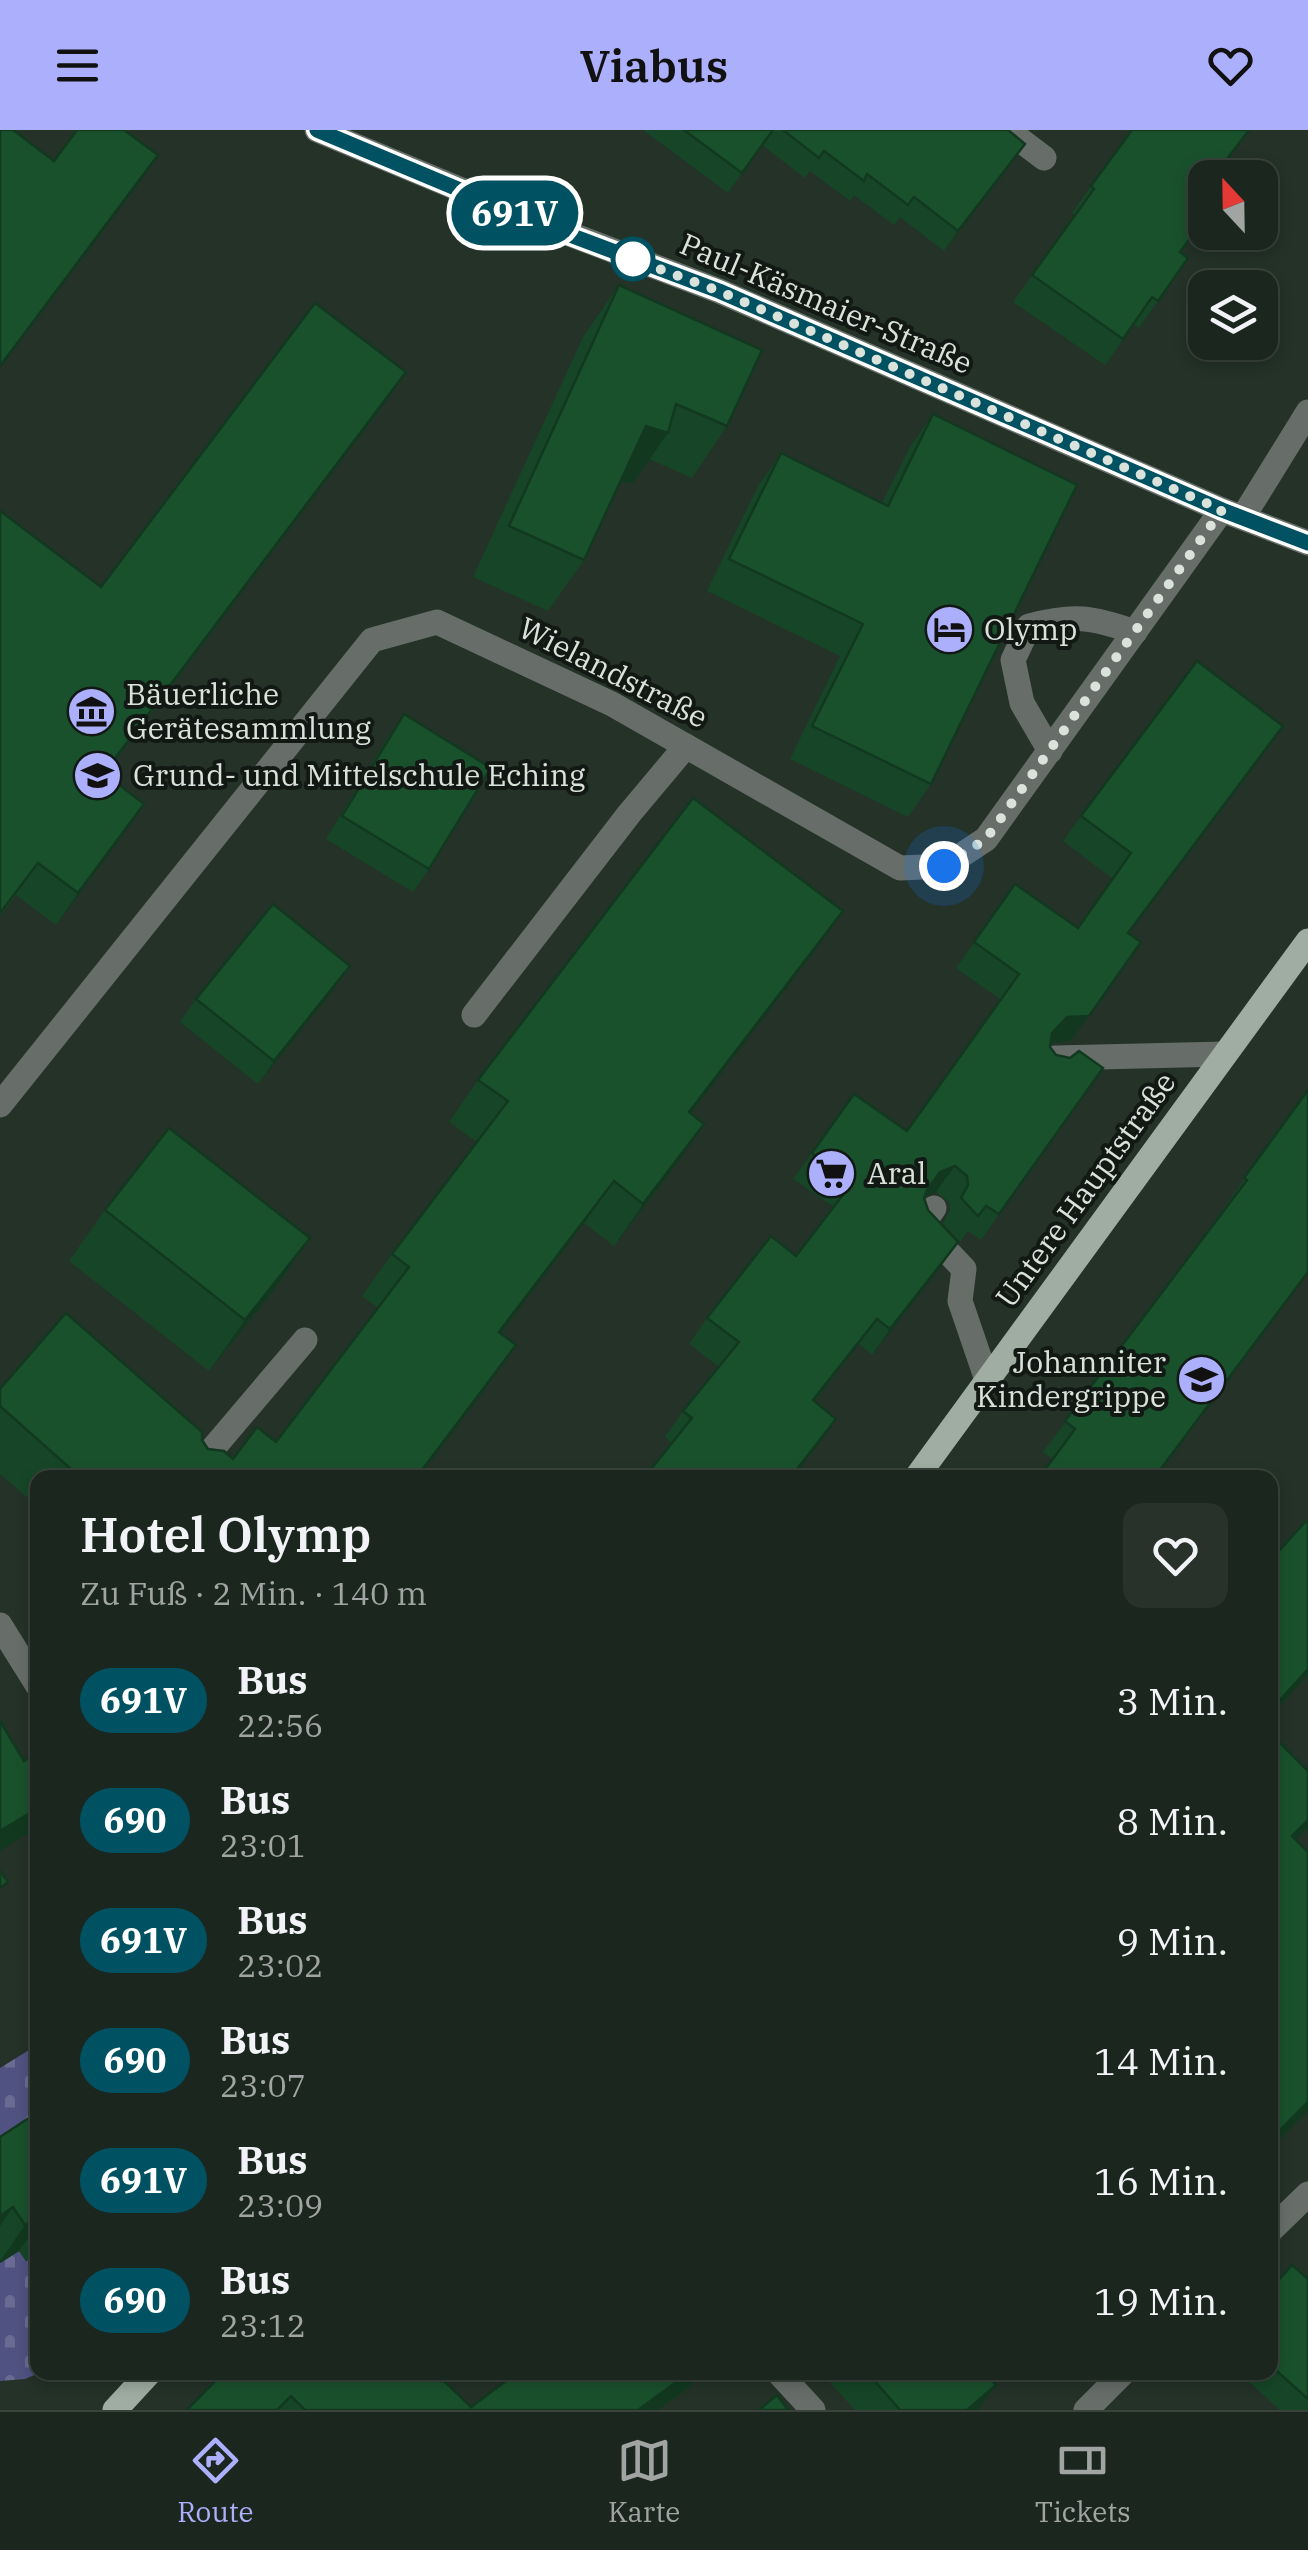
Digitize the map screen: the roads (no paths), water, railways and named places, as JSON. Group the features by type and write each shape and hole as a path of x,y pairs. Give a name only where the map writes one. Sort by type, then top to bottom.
{"main road":[{"name":"Untere Hauptstraße","path":"922,1470 1308,941"},
{"path":"115,2410 143,2380"}],"street":[{"name":"Paul-Käsmaier-Straße","path":"318,130 546,226 719,291 1308,543"},
{"path":"1006,130 1044,158"},
{"name":"Wielandstraße","path":"0,1105 372,640 436,622 612,704 900,868 944,866 986,839 1135,632 1233,514 1308,412"},
{"path":"1050,751 1022,704 1013,660 1029,626 1057,618 1096,618 1135,632"},
{"path":"474,1015 686,746"},
{"path":"1047,1068 1055,1058 1225,1054"},
{"path":"934,1208 922,1225 964,1269 960,1301 987,1380"},
{"path":"195,1470 305,1340"},
{"path":"0,1625 30,1656"},
{"path":"1278,2223 1308,2194"},
{"path":"785,2380 813,2410"},
{"path":"1086,2410 1116,2380"}],"place":[{"name":"Olymp","path":"949,630"},
{"name":"Bäuerliche Gerätesammlung","path":"91,712"},
{"name":"Grund- und Mittelschule Eching","path":"98,776"},
{"name":"Aral","path":"832,1174"},
{"name":"Johanniter Kindergrippe","path":"1201,1380"}]}
